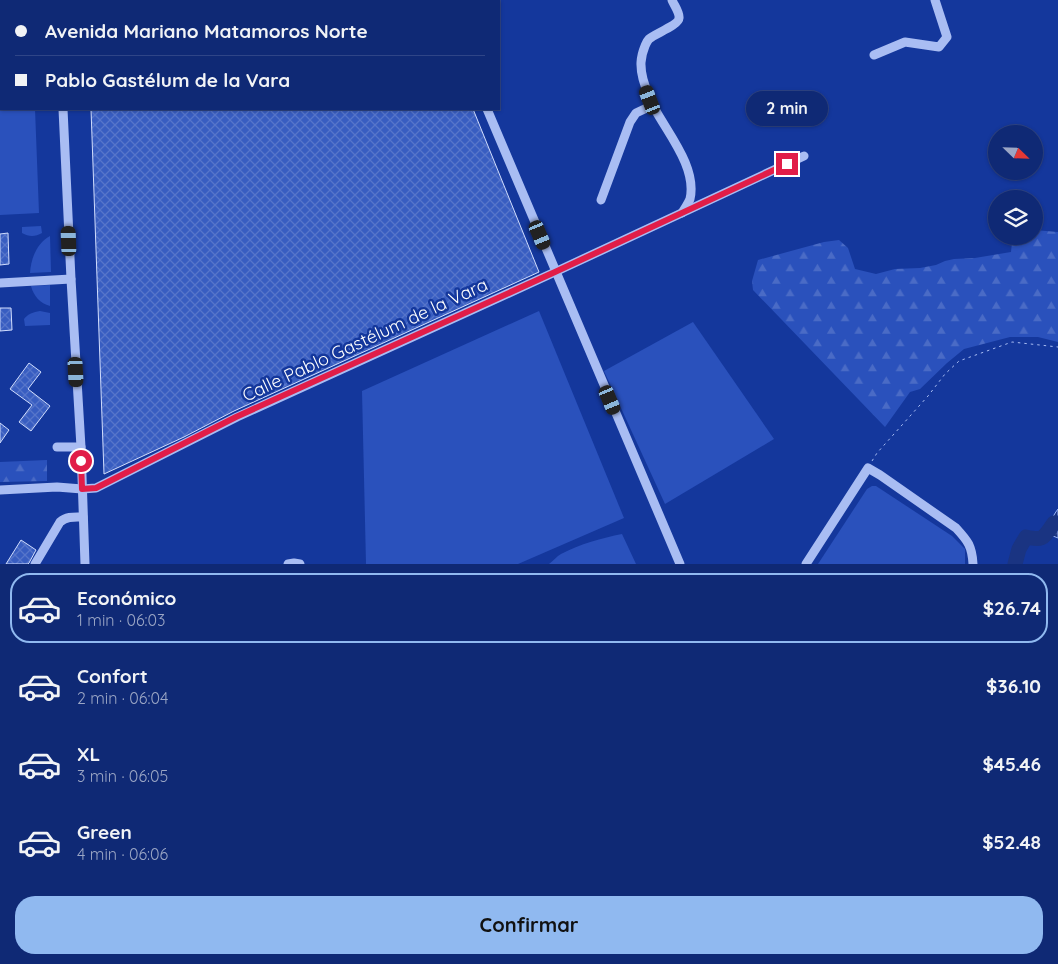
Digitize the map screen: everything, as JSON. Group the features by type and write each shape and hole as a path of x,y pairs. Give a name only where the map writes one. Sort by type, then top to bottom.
{"street":[{"path":"672,0 680,17 679,20 648,40 641,55 640,66 653,105 676,143 690,176 691,190 689,201 682,213"},
{"path":"874,55 905,42 939,47 947,37 935,0"},
{"path":"601,200 630,122 636,113 653,105"},
{"path":"63,110 70,279 81,447 84,564"},
{"path":"487,110 680,564"},
{"name":"Calle Pablo Gastélum de la Vara","path":"0,490 57,487 96,488 236,417 804,156"},
{"path":"0,283 70,279"},
{"path":"57,447 81,447"},
{"path":"806,564 868,468 956,528 971,548 973,564"},
{"path":"35,564 64,518 71,516 83,517"},
{"path":"288,564 300,564"}],"path":[{"path":"868,468 877,453 945,374 959,361 1012,342 1058,348"}],"green space":[{"path":"0,110 35,110 39,213 0,215"},
{"path":"41,226 42,233 37,235 30,236 22,233 22,227"},
{"path":"1043,231 1058,232 1058,342 1038,337 1010,337 964,349 920,389 910,392 885,427 753,290 752,281 758,260 824,242 839,240 848,248 855,269 876,274 895,269 936,265 954,259 975,258 1011,252 1012,245 1043,245"},
{"path":"50,236 51,272 30,273 36,252 45,239"},
{"path":"50,285 50,306 38,299 31,286"},
{"path":"40,311 50,313 50,325 25,326 24,319 26,317"},
{"path":"539,311 624,518 518,564 366,564 362,391"},
{"path":"693,322 774,439 665,504 604,371"},
{"path":"47,460 47,481 0,482 0,462"},
{"path":"876,486 952,536 965,549 965,564 818,564 867,489"},
{"path":"622,534 636,564 549,564 560,555 576,547"}],"water":[{"path":"1058,509 1058,538 1053,536 1051,525 1052,518"}],"building":[{"path":"91,110 473,110 539,272 234,411 184,437 104,474"},
{"path":"8,233 9,264 0,265 0,234"},
{"path":"0,308 11,308 12,330 0,331"},
{"path":"29,363 41,372 28,389 50,406 31,431 19,422 32,405 10,389"},
{"path":"0,423 9,430 0,443"},
{"path":"21,540 36,550 29,563 6,564"}],"waterway":[{"path":"1015,564 1019,549 1026,537 1036,539 1043,537 1054,523 1058,523"}],"route":[{"path":"81,461 82,489 96,488 236,417 787,164"}]}
